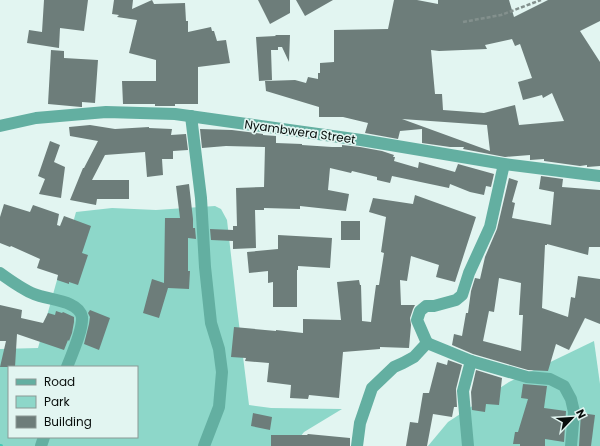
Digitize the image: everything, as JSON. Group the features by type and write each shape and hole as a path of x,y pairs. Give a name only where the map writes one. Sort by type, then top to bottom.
{"street":[{"name":"Nyambwera Street","path":"0,126 36,118 106,112 175,114 361,140 504,164 600,176"},
{"path":"191,116 211,323 219,349 222,372 219,407 204,446"},
{"path":"504,164 490,227 469,273 462,295 456,300 434,306 426,306 420,311 417,320 427,342 470,361 528,377 550,379 564,386 571,399 574,412 571,446"},
{"path":"0,273 20,287 35,295 66,302 79,310 82,315 82,322 67,366"},
{"path":"357,446 360,423 372,388 394,367 414,357 427,342"},
{"path":"468,446 463,391 470,361"}],"path":[{"path":"462,22 501,15 541,0"}],"green space":[{"path":"215,206 221,209 227,220 249,405 271,408 342,409 304,432 293,446 0,446 0,349 38,348 76,212 112,208 156,210"},
{"path":"594,341 600,384 600,446 428,446 448,422 509,382"}],"building":[{"path":"44,0 88,0 84,31 60,28 59,48 27,43 29,30 42,32"},
{"path":"114,0 133,0 132,9 152,0 154,4 185,3 188,32 211,27 217,41 226,40 230,63 198,67 198,104 155,106 155,104 123,104 122,81 156,81 156,60 129,53 137,20 117,17 119,15 112,14"},
{"path":"258,0 290,0 290,13 270,24"},
{"path":"296,0 333,0 305,16"},
{"path":"394,0 417,0 438,4 438,0 509,0 514,17 548,0 600,0 600,21 580,31 600,62 600,166 587,167 587,165 580,166 544,161 544,159 530,160 530,155 505,157 463,149 464,147 450,147 422,143 422,129 400,131 398,139 365,133 368,123 343,117 319,117 319,107 266,91 265,81 295,80 306,83 308,77 318,79 318,73 320,73 320,63 334,62 334,30 388,29","holes":["512,39 515,46 520,44 532,78 518,82 523,100 542,95 543,98 552,93 564,121 519,125 515,105 484,113 443,110 442,94 435,94 431,50 487,49 485,45","402,119 487,125 490,151"]},
{"path":"275,35 290,35 289,62 282,47 278,47 278,50 271,50 272,80 259,81 256,37 276,36"},
{"path":"51,50 64,51 64,58 98,60 95,103 82,102 82,107 48,104"},
{"path":"90,125 115,129 149,127 172,129 171,135 186,134 188,150 173,151 173,159 162,159 163,175 147,177 145,152 105,155 92,180 129,180 129,199 97,199 96,205 70,200 83,168 98,141 70,136 69,127"},
{"path":"200,129 232,130 276,136 276,143 332,147 342,147 342,145 360,147 394,155 394,161 418,168 419,162 455,172 458,164 494,174 491,187 486,186 484,195 470,192 450,184 449,188 392,176 390,183 377,180 377,177 330,168 328,190 349,194 346,211 300,206 300,209 264,208 264,210 255,210 256,248 233,249 233,241 211,240 210,229 233,230 233,226 237,226 236,188 264,187 265,147 226,146 202,148"},
{"path":"50,141 60,145 54,162 65,167 61,198 39,194 45,179 38,176"},
{"path":"541,176 563,179 562,187 600,190 600,247 589,247 588,255 547,244 545,245 542,308 568,317 571,297 575,298 578,276 600,279 600,324 585,318 569,350 556,344 548,371 528,370 473,354 452,345 454,334 462,336 466,313 468,313 471,291 475,278 480,279 485,257 497,229 509,178 518,181 512,202 515,203 512,218 551,225 554,192 539,189","holes":["499,278 521,283 519,315 523,315 521,351 483,341 489,311 494,312"]},
{"path":"189,184 193,228 195,228 196,239 188,238 188,271 190,271 189,289 168,288 159,318 143,313 152,279 164,283 165,218 180,218 176,186"},
{"path":"415,195 476,217 455,282 436,277 439,265 411,256 407,281 400,280 401,305 415,305 410,318 411,325 409,348 380,347 380,349 343,352 339,398 309,395 308,399 290,398 291,385 267,382 269,363 245,361 246,358 231,357 234,327 303,333 303,319 341,320 337,282 359,280 361,285 362,321 371,322 376,285 379,285 384,253 381,252 386,217 369,212 373,198 413,204"},
{"path":"4,204 30,212 33,205 59,214 57,225 60,226 64,216 91,226 82,253 88,255 78,285 57,280 58,275 37,268 40,259 11,246 10,247 0,243 0,217"},
{"path":"341,221 360,221 360,240 341,240"},
{"path":"278,235 332,238 330,268 298,266 297,307 273,307 273,282 268,283 268,271 249,273 247,252 278,249"},
{"path":"0,305 22,310 21,318 43,323 48,313 55,315 56,311 63,312 74,317 72,333 64,350 17,334 15,366 0,367 6,341 0,341"},
{"path":"90,310 110,318 99,350 84,344 90,317 88,313"},
{"path":"448,360 462,365 456,389 457,407 454,407 452,417 433,414 427,446 406,446 410,422 418,423 423,393 429,393 437,362 447,365"},
{"path":"476,370 502,378 499,405 486,404 485,412 472,410 471,392"},
{"path":"523,384 547,386 544,408 566,411 564,442 545,439 545,446 520,446 520,444 513,444 515,432 518,432 528,399 521,398"},
{"path":"253,413 272,417 270,430 251,426"},
{"path":"581,413 595,415 591,446 579,446"},
{"path":"308,434 350,438 350,446 271,446 271,435"}]}
